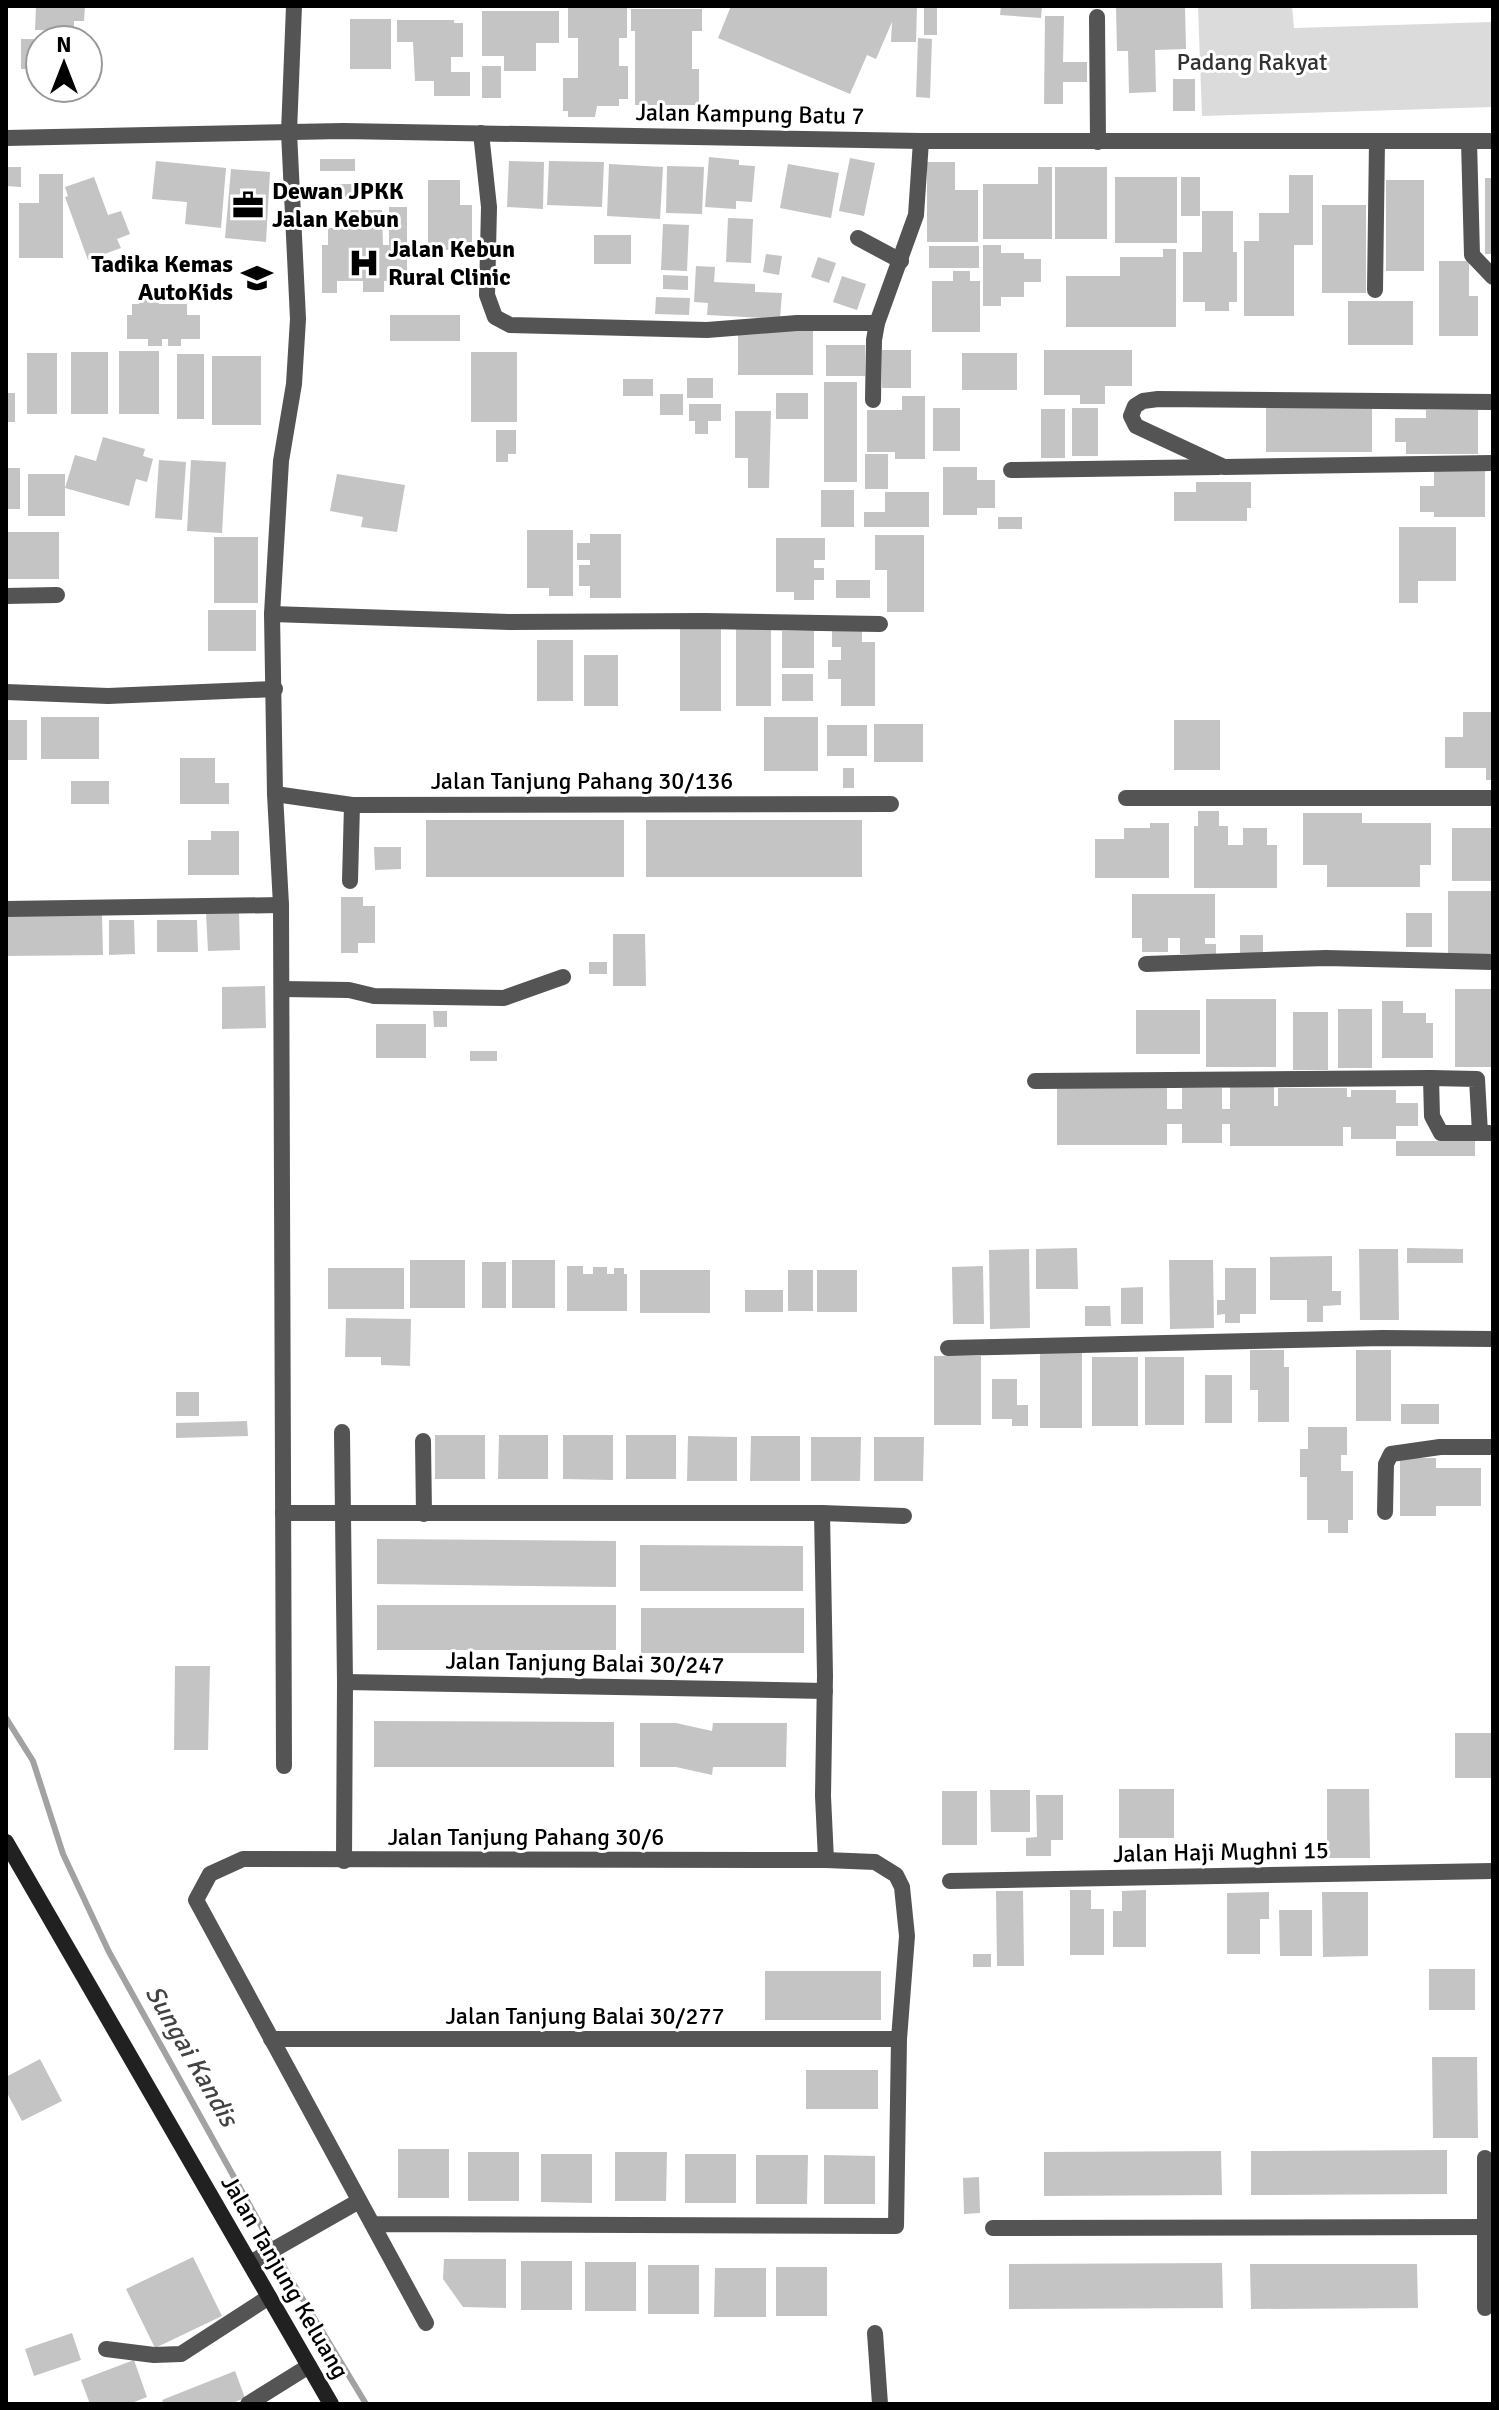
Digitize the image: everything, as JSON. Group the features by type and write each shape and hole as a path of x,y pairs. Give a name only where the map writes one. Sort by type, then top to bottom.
{"main road":[{"name":"Jalan Tanjung Keluang","path":"6,1842 331,2404"}],"street":[{"path":"284,1766 282,989 272,614 281,461 294,384 298,319 289,132 294,6"},
{"path":"1097,17 1098,142"},
{"name":"Jalan Kampung Batu 7","path":"6,138 289,132 921,141 1493,141"},
{"path":"481,133 489,207 487,295 495,317 510,325 565,329 707,330 797,323 877,323"},
{"path":"873,400 877,323 916,215 921,141"},
{"path":"1375,290 1377,141"},
{"path":"1469,141 1472,255 1493,277"},
{"path":"858,238 901,261"},
{"path":"1224,467 1136,426 1131,416 1135,406 1143,401 1158,399 1493,402"},
{"path":"1011,470 1493,463"},
{"path":"6,596 57,595"},
{"path":"272,614 509,622 880,624"},
{"path":"6,692 108,696 275,689"},
{"name":"Jalan Tanjung Pahang 30/136","path":"275,794 352,805 891,804"},
{"path":"1126,798 1493,798"},
{"path":"350,881 352,805"},
{"path":"6,909 281,905"},
{"path":"1146,964 1326,958 1493,962"},
{"path":"282,989 349,990 374,996 504,998 563,977"},
{"path":"1035,1081 1431,1078 1477,1079 1486,1133 1441,1133 1432,1116 1431,1078"},
{"path":"948,1348 1383,1338 1493,1339"},
{"path":"342,1432 344,1861"},
{"path":"423,1441 424,1514"},
{"path":"1385,1512 1386,1464 1391,1454 1440,1447 1493,1447"},
{"path":"283,1513 822,1513 904,1516"},
{"path":"822,1513 826,1860"},
{"name":"Jalan Tanjung Balai 30/247","path":"345,1682 825,1691"},
{"name":"Jalan Tanjung Pahang 30/6","path":"271,2039 196,1900 210,1874 243,1859 875,1862 896,1875 902,1887 907,1916 899,2039"},
{"name":"Jalan Haji Mughni 15","path":"950,1881 1493,1871"},
{"path":"271,2039 426,2323"},
{"name":"Jalan Tanjung Balai 30/277","path":"271,2039 899,2039"},
{"path":"372,2224 896,2226 899,2039"},
{"path":"1485,2158 1489,2227 1485,2308"},
{"path":"250,2263 359,2201"},
{"path":"993,2228 1489,2227"},
{"path":"106,2349 154,2355 181,2354 269,2297"},
{"path":"875,2333 880,2404"},
{"path":"248,2404 309,2366"}],"green space":[{"name":"Padang Rakyat","path":"1198,6 1292,6 1294,28 1493,22 1493,107 1202,116"}],"building":[{"path":"36,6 85,6 84,21 35,24"},
{"path":"731,6 917,6 916,42 891,42 892,22 876,59 867,55 850,94 718,38"},
{"path":"924,6 937,6 937,35 924,35"},
{"path":"1001,6 1042,6 1041,18 1000,15"},
{"path":"1116,6 1185,6 1186,49 1155,50 1156,92 1129,93 1128,51 1117,51"},
{"path":"568,7 627,7 627,38 619,38 619,66 628,66 628,99 619,99 619,106 597,106 595,117 568,117 568,111 563,111 563,78 578,78 578,38 568,38"},
{"path":"631,9 702,9 702,31 692,31 692,69 699,69 699,105 635,105 635,31 631,31"},
{"path":"482,11 559,11 559,43 536,43 536,71 504,71 504,56 482,56"},
{"path":"1045,16 1064,16 1063,62 1087,62 1087,82 1063,82 1063,104 1044,104"},
{"path":"350,19 391,19 391,69 350,69"},
{"path":"397,20 454,20 454,23 463,23 463,57 451,57 451,72 470,72 470,96 434,96 434,81 415,81 413,42 397,42"},
{"path":"918,38 932,39 930,98 916,97"},
{"path":"21,39 24,39 24,69 21,69"},
{"path":"482,66 501,66 501,98 482,98"},
{"path":"1173,79 1195,79 1195,111 1173,111"},
{"path":"709,157 739,160 739,165 755,166 752,202 736,201 736,209 705,207"},
{"path":"850,158 875,163 864,216 839,211"},
{"path":"320,159 355,159 355,171 320,171"},
{"path":"156,161 226,168 221,228 185,224 187,202 152,199"},
{"path":"509,161 544,162 543,209 507,207"},
{"path":"549,161 604,162 602,207 547,205"},
{"path":"927,162 955,162 955,190 978,190 978,242 927,242"},
{"path":"609,164 663,167 660,219 607,216"},
{"path":"788,164 839,173 831,218 780,208"},
{"path":"667,166 704,167 702,214 666,213"},
{"path":"6,167 21,167 21,187 6,186"},
{"path":"1038,167 1052,167 1052,239 983,239 983,184 1038,184"},
{"path":"1055,167 1107,167 1107,239 1055,239"},
{"name":"Dewan JPKK Jalan Kebun","path":"231,169 270,172 266,242 225,238"},
{"path":"39,174 63,174 63,258 19,258 19,203 39,203"},
{"path":"1289,175 1313,175 1313,245 1294,245 1294,316 1244,316 1244,241 1259,241 1259,213 1289,213"},
{"path":"94,177 108,215 121,211 130,234 117,239 121,248 88,260 65,197 68,196 65,187"},
{"path":"1115,177 1177,177 1177,243 1115,243"},
{"path":"1181,177 1200,177 1200,216 1181,216"},
{"path":"1485,178 1493,178 1493,254 1485,254"},
{"path":"428,180 460,180 460,205 472,205 472,250 428,250"},
{"path":"1386,180 1424,180 1424,271 1386,271"},
{"path":"330,184 354,184 354,197 330,197"},
{"path":"1322,205 1366,205 1366,293 1322,293"},
{"name":"Jalan Kebun Rural Clinic","path":"389,207 407,207 407,281 384,281 384,292 363,292 363,281 337,281 337,293 322,293 322,245 328,245 328,228 344,228 344,210 382,210 383,245 389,245"},
{"path":"1202,211 1233,211 1237,302 1229,302 1229,311 1205,311 1205,302 1183,302 1183,252 1202,252"},
{"path":"728,218 753,219 751,263 726,262"},
{"path":"663,224 689,225 687,271 661,270"},
{"path":"594,235 631,235 631,264 594,264"},
{"path":"983,245 1001,245 1001,253 1024,253 1024,259 1041,259 1041,282 1024,282 1024,297 1001,297 1001,306 983,306"},
{"path":"929,246 979,246 979,268 929,268"},
{"path":"1163,249 1176,249 1176,327 1066,327 1066,276 1120,276 1120,257 1163,257"},
{"path":"766,254 782,256 779,275 763,272"},
{"path":"818,257 836,263 829,283 811,277"},
{"path":"1439,261 1469,261 1469,296 1478,296 1478,336 1439,336"},
{"path":"696,266 715,267 714,282 755,284 755,292 782,293 780,319 707,315 708,303 694,302"},
{"path":"953,271 970,271 970,281 980,281 980,332 932,332 932,281 953,281"},
{"path":"663,275 688,276 688,290 663,289"},
{"path":"842,276 866,284 857,310 833,302"},
{"path":"139,296 159,296 159,304 187,304 187,315 200,315 200,339 181,339 181,346 168,346 168,339 162,339 162,346 148,346 148,339 127,339 127,315 132,315 132,304 139,304"},
{"path":"656,297 690,298 689,315 655,314"},
{"path":"1348,301 1413,301 1413,345 1348,345"},
{"path":"390,315 460,315 460,341 390,341"},
{"path":"738,330 813,330 813,375 738,375"},
{"path":"826,345 865,345 865,376 826,376"},
{"path":"882,350 911,350 911,388 882,388"},
{"path":"1044,350 1132,350 1132,386 1105,386 1105,404 1080,404 1080,395 1044,395"},
{"path":"119,351 159,351 159,414 119,414"},
{"path":"71,352 108,352 108,414 71,414"},
{"path":"471,352 517,352 517,422 471,422"},
{"path":"27,353 57,353 57,414 27,414"},
{"path":"962,353 1017,353 1017,390 962,390"},
{"path":"177,354 204,354 204,419 177,419"},
{"path":"212,356 261,356 261,425 212,425"},
{"path":"687,378 713,378 713,398 687,398"},
{"path":"623,379 653,379 653,396 623,396"},
{"path":"824,382 857,382 857,482 824,482"},
{"path":"6,393 15,393 15,422 6,422"},
{"path":"776,393 808,393 808,419 776,419"},
{"path":"660,394 683,394 683,415 660,415"},
{"path":"902,396 925,396 925,459 895,459 895,452 867,452 867,410 902,410"},
{"path":"689,404 721,404 721,421 708,421 708,434 695,434 695,421 689,421"},
{"path":"933,408 960,408 960,451 933,451"},
{"path":"1072,408 1098,408 1098,456 1072,456"},
{"path":"1266,408 1372,408 1372,452 1266,452"},
{"path":"1041,409 1065,409 1065,458 1041,458"},
{"path":"1426,410 1478,410 1478,454 1406,454 1406,442 1395,442 1395,418 1426,418"},
{"path":"735,411 771,411 769,488 748,488 748,458 735,458"},
{"path":"496,430 516,430 516,454 508,454 508,462 496,462"},
{"path":"103,437 145,449 143,456 153,459 147,482 136,479 129,506 65,488 75,455 96,461"},
{"path":"865,454 888,454 888,489 865,489"},
{"path":"159,460 186,462 182,520 155,518"},
{"path":"191,460 226,462 222,533 187,531"},
{"path":"943,467 977,467 977,480 995,480 995,508 977,508 977,515 943,515"},
{"path":"6,468 20,468 20,509 6,509"},
{"path":"1434,470 1485,470 1485,517 1434,517 1434,512 1420,512 1420,486 1434,486"},
{"path":"28,474 65,474 65,516 28,516"},
{"path":"337,474 405,485 397,532 361,527 363,517 330,511"},
{"path":"1196,482 1251,482 1251,508 1247,508 1247,521 1174,521 1174,492 1196,492"},
{"path":"821,490 854,490 854,527 821,527"},
{"path":"885,492 929,492 929,527 864,527 864,512 885,512"},
{"path":"998,517 1022,517 1022,529 998,529"},
{"path":"1399,527 1456,527 1456,581 1418,581 1418,603 1399,603"},
{"path":"527,530 573,530 573,596 549,596 549,588 527,588"},
{"path":"6,532 59,532 59,579 6,579"},
{"path":"590,534 621,534 621,598 590,598 590,586 579,586 579,565 590,565 590,560 577,560 577,543 590,543"},
{"path":"875,535 924,535 924,612 887,612 887,570 875,570"},
{"path":"214,537 258,537 258,603 214,603"},
{"path":"776,538 825,538 825,560 814,560 814,568 824,568 824,580 814,580 814,600 794,600 794,592 776,592"},
{"path":"836,580 870,580 870,598 836,598"},
{"path":"208,610 256,610 256,651 208,651"},
{"path":"680,629 721,629 721,711 680,711"},
{"path":"736,629 771,629 771,706 736,706"},
{"path":"782,631 814,631 814,668 782,668"},
{"path":"832,631 862,631 862,642 875,642 875,706 841,706 841,679 828,679 828,660 841,660 841,647 832,647"},
{"path":"537,640 573,640 573,701 537,701"},
{"path":"584,655 618,655 618,706 584,706"},
{"path":"782,674 813,674 813,701 782,701"},
{"path":"1463,712 1493,712 1493,780 1486,780 1486,768 1445,768 1445,737 1463,737"},
{"path":"41,717 99,717 99,759 41,759"},
{"path":"764,717 818,717 818,771 764,771"},
{"path":"6,720 27,720 27,760 6,760"},
{"path":"1174,720 1220,720 1220,770 1174,770"},
{"path":"874,724 923,724 923,762 874,762"},
{"path":"827,725 867,725 867,756 827,756"},
{"path":"180,758 215,758 215,783 229,783 229,804 180,804"},
{"path":"843,768 854,768 854,788 843,788"},
{"path":"71,781 109,781 109,804 71,804"},
{"path":"1198,811 1219,811 1219,826 1228,826 1228,845 1243,845 1243,828 1267,828 1267,845 1277,845 1277,888 1194,888 1194,826 1198,826"},
{"path":"1303,813 1362,813 1362,823 1431,823 1431,865 1420,865 1420,887 1327,887 1327,865 1303,865"},
{"path":"426,820 624,820 624,877 426,877"},
{"path":"646,820 862,820 862,877 646,877"},
{"path":"1150,823 1169,823 1169,878 1095,878 1095,839 1124,839 1124,828 1150,828"},
{"path":"1452,828 1493,828 1493,881 1452,881"},
{"path":"211,831 239,831 239,875 188,875 188,840 211,840"},
{"path":"374,847 401,847 401,869 375,870"},
{"path":"1448,891 1493,891 1493,957 1448,957"},
{"path":"1132,894 1215,894 1215,938 1205,938 1205,944 1216,944 1216,959 1205,959 1205,954 1180,954 1180,938 1168,938 1168,952 1142,952 1142,938 1132,938"},
{"path":"341,897 363,897 363,906 375,906 375,943 358,943 358,953 341,953"},
{"path":"239,912 240,950 208,951 206,913"},
{"path":"1406,913 1432,913 1432,947 1406,947"},
{"path":"102,914 103,955 6,956 6,916"},
{"path":"109,920 134,920 135,954 109,955"},
{"path":"157,920 197,920 198,952 157,952"},
{"path":"613,934 645,934 646,986 613,986"},
{"path":"1240,935 1263,935 1263,958 1240,958"},
{"path":"589,962 607,962 607,974 589,974"},
{"path":"265,986 266,1028 222,1029 222,987"},
{"path":"1455,989 1493,989 1493,1067 1455,1067"},
{"path":"1206,999 1276,999 1276,1067 1206,1067"},
{"path":"1382,1001 1403,1001 1403,1013 1426,1013 1426,1023 1433,1023 1433,1058 1382,1058"},
{"path":"1338,1009 1372,1009 1372,1068 1338,1068"},
{"path":"1136,1010 1200,1010 1200,1054 1136,1054"},
{"path":"433,1011 447,1011 447,1027 434,1027"},
{"path":"1293,1012 1328,1012 1328,1070 1293,1070"},
{"path":"376,1024 426,1024 426,1058 376,1058"},
{"path":"470,1051 497,1051 497,1061 470,1061"},
{"path":"1230,1087 1274,1087 1274,1106 1278,1106 1278,1088 1347,1088 1347,1097 1351,1097 1351,1090 1396,1090 1396,1103 1418,1103 1418,1126 1396,1126 1396,1139 1351,1139 1351,1127 1343,1127 1343,1146 1230,1146 1230,1124 1222,1124 1222,1143 1182,1143 1182,1124 1167,1124 1167,1145 1057,1145 1057,1088 1167,1088 1167,1109 1182,1109 1182,1088 1222,1088 1222,1109 1230,1109"},
{"path":"1396,1141 1475,1141 1475,1156 1396,1156"},
{"path":"1077,1248 1078,1289 1036,1289 1036,1249"},
{"path":"1407,1248 1463,1249 1463,1263 1407,1263"},
{"path":"1029,1249 1030,1328 990,1329 989,1250"},
{"path":"1359,1249 1398,1249 1399,1320 1360,1320"},
{"path":"1332,1256 1332,1291 1341,1291 1341,1305 1323,1306 1323,1322 1307,1322 1307,1300 1270,1300 1270,1257"},
{"path":"410,1260 465,1260 465,1308 410,1308"},
{"path":"512,1260 555,1260 555,1308 512,1308"},
{"path":"1169,1260 1213,1260 1214,1328 1170,1329"},
{"path":"482,1262 506,1262 506,1308 482,1308"},
{"path":"567,1266 583,1266 583,1274 593,1274 593,1267 607,1267 607,1274 614,1274 614,1268 624,1268 624,1274 627,1274 627,1311 567,1311"},
{"path":"983,1266 984,1324 953,1324 952,1267"},
{"path":"328,1268 404,1268 404,1309 328,1309"},
{"path":"1225,1268 1256,1268 1256,1314 1240,1314 1240,1323 1225,1323 1225,1314 1217,1315 1217,1300 1225,1300"},
{"path":"640,1270 710,1270 710,1313 640,1313"},
{"path":"788,1270 813,1270 813,1311 788,1311"},
{"path":"817,1270 857,1270 857,1312 817,1312"},
{"path":"1143,1287 1143,1324 1121,1324 1121,1288"},
{"path":"745,1290 783,1290 783,1312 745,1312"},
{"path":"1085,1306 1110,1306 1111,1326 1085,1326"},
{"path":"346,1318 411,1319 410,1366 381,1365 381,1357 345,1357"},
{"path":"1250,1350 1284,1350 1284,1367 1289,1367 1289,1422 1258,1422 1258,1390 1250,1390"},
{"path":"1356,1350 1391,1350 1391,1421 1356,1421"},
{"path":"1040,1352 1082,1352 1082,1428 1040,1428"},
{"path":"934,1356 981,1356 981,1425 934,1425"},
{"path":"1092,1357 1138,1357 1138,1426 1092,1426"},
{"path":"1145,1357 1184,1357 1184,1425 1145,1425"},
{"path":"1205,1375 1232,1375 1232,1423 1205,1423"},
{"path":"992,1379 1017,1379 1017,1405 1028,1405 1028,1426 1012,1426 1012,1419 992,1419"},
{"path":"176,1392 199,1392 199,1416 176,1416"},
{"path":"1401,1404 1439,1404 1439,1424 1401,1424"},
{"path":"247,1421 248,1436 176,1438 176,1423"},
{"path":"1308,1427 1347,1427 1347,1455 1341,1455 1341,1471 1353,1471 1353,1520 1348,1520 1348,1533 1328,1533 1328,1520 1307,1520 1307,1477 1300,1477 1300,1449 1308,1449"},
{"path":"435,1435 485,1435 485,1479 435,1479"},
{"path":"499,1435 548,1435 548,1479 498,1479"},
{"path":"563,1435 613,1435 613,1480 563,1479"},
{"path":"626,1435 676,1435 676,1479 626,1479"},
{"path":"688,1436 737,1437 737,1481 687,1481"},
{"path":"751,1436 800,1436 800,1481 750,1481"},
{"path":"811,1437 861,1437 860,1481 811,1481"},
{"path":"874,1437 924,1437 923,1481 874,1481"},
{"path":"1400,1458 1436,1458 1436,1468 1481,1468 1481,1506 1436,1506 1436,1516 1400,1516"},
{"path":"377,1539 616,1541 616,1587 377,1584"},
{"path":"640,1545 803,1546 803,1591 640,1591"},
{"path":"377,1605 616,1605 616,1650 377,1650"},
{"path":"641,1608 804,1608 804,1653 641,1653"},
{"path":"175,1666 210,1666 208,1750 174,1750"},
{"path":"374,1721 614,1722 614,1767 374,1767"},
{"path":"640,1723 676,1723 712,1731 713,1723 787,1723 786,1767 713,1767 712,1775 676,1767 640,1767"},
{"path":"1455,1733 1493,1733 1493,1778 1455,1778"},
{"path":"1119,1789 1174,1789 1174,1838 1119,1838"},
{"path":"1327,1789 1369,1789 1370,1858 1327,1858"},
{"path":"990,1790 1030,1790 1030,1832 991,1832"},
{"path":"942,1791 977,1791 977,1845 942,1845"},
{"path":"1036,1795 1063,1795 1063,1840 1051,1840 1051,1856 1026,1856 1026,1838 1037,1837"},
{"path":"1070,1890 1091,1890 1091,1909 1104,1909 1104,1955 1070,1955"},
{"path":"1146,1890 1146,1947 1113,1947 1113,1911 1122,1911 1122,1891"},
{"path":"996,1891 1023,1891 1024,1966 997,1966"},
{"path":"1269,1892 1269,1919 1260,1919 1260,1954 1227,1954 1227,1893"},
{"path":"1322,1892 1368,1892 1368,1956 1323,1957"},
{"path":"1279,1910 1312,1910 1312,1956 1280,1956"},
{"path":"973,1954 991,1954 991,1967 973,1967"},
{"path":"1429,1969 1475,1969 1475,2010 1429,2010"},
{"path":"765,1971 881,1971 881,2020 765,2020"},
{"path":"1432,2057 1477,2057 1478,2138 1433,2138"},
{"path":"40,2059 62,2101 22,2121 6,2091 6,2077"},
{"path":"806,2070 878,2070 878,2109 806,2109"},
{"path":"398,2149 449,2149 449,2198 398,2198"},
{"path":"1447,2150 1447,2194 1251,2195 1251,2151"},
{"path":"1221,2151 1222,2195 1044,2196 1044,2152"},
{"path":"468,2152 519,2152 519,2201 468,2201"},
{"path":"615,2152 667,2152 666,2201 615,2201"},
{"path":"541,2154 592,2154 592,2203 541,2202"},
{"path":"685,2154 736,2154 736,2203 685,2203"},
{"path":"756,2155 808,2155 807,2204 756,2204"},
{"path":"824,2155 875,2156 875,2204 824,2204"},
{"path":"979,2177 980,2213 964,2214 963,2178"},
{"path":"193,2257 222,2316 155,2348 126,2289"},
{"path":"444,2259 506,2259 506,2308 463,2307 443,2279"},
{"path":"521,2261 572,2261 572,2310 521,2310"},
{"path":"585,2262 636,2262 636,2311 585,2311"},
{"path":"1222,2263 1223,2308 1009,2309 1009,2264"},
{"path":"1250,2264 1417,2264 1418,2308 1251,2309"},
{"path":"648,2265 699,2265 699,2314 648,2314"},
{"path":"776,2267 827,2267 827,2316 776,2316"},
{"path":"715,2268 766,2268 766,2317 714,2317"},
{"path":"72,2333 81,2360 34,2376 25,2349"},
{"path":"134,2360 147,2397 129,2404 90,2404 81,2380"},
{"path":"235,2371 245,2398 230,2404 164,2404 162,2400"}],"waterway":[{"name":"Sungai Kandis","path":"6,1718 33,1761 63,1854 109,1952 290,2278 366,2404"}],"place":[{"name":"Dewan JPKK Jalan Kebun","path":"248,205"},
{"name":"Jalan Kebun Rural Clinic","path":"364,263"},
{"name":"Tadika Kemas AutoKids","path":"257,278"}]}
